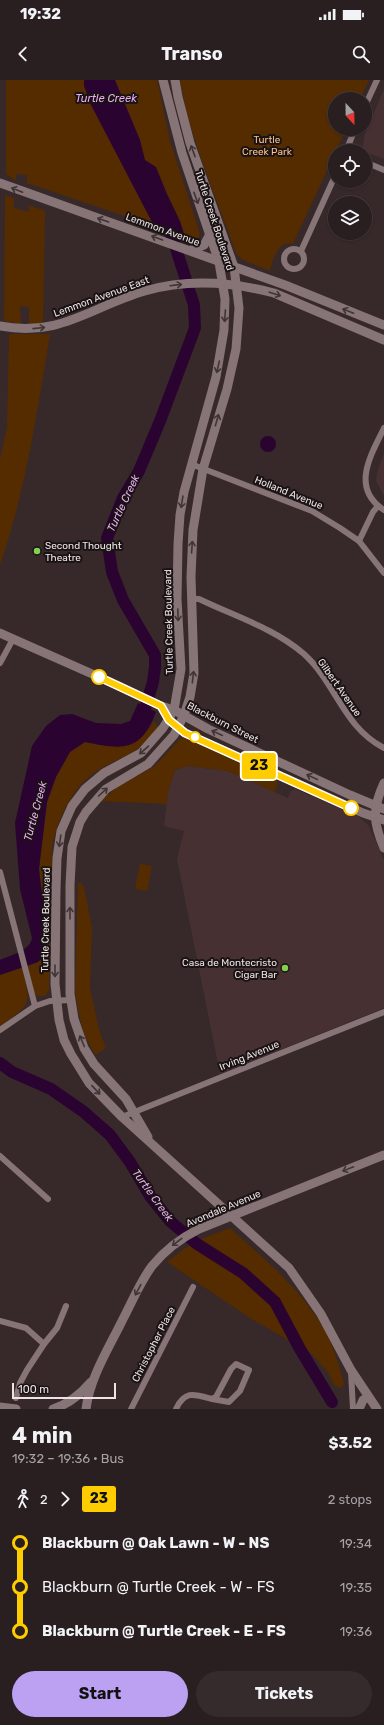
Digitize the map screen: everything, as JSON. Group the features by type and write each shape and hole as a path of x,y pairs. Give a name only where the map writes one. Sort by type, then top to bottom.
{"main road":[{"name":"Turtle Creek Boulevard","path":"163,80 182,153 219,262 226,307 224,330 221,354 191,464 178,526 177,598 181,669 174,710 169,720 141,753 104,773 92,782 78,797 68,814 61,831 56,874 56,1000 64,1040 80,1072 122,1117 151,1142 226,1218 289,1268 321,1314 349,1367"},
{"name":"Turtle Creek Boulevard","path":"151,1142 135,1112 126,1099 94,1064 79,1035 74,1019 70,1000 70,875 74,838 80,822 90,805 106,789 148,764 156,757 179,729 190,697 194,673 191,577 193,530 203,469 226,389 238,336 237,285 234,267 190,143 175,80"},
{"name":"Lemmon Avenue","path":"0,183 196,251 219,262 285,285 384,325"},
{"path":"196,251 204,245 210,236"},
{"name":"Lemmon Avenue East","path":"0,326 33,328 54,325 69,322 143,291 176,285 210,283 223,284"},
{"path":"223,284 256,288 290,299 384,340"},
{"path":"213,386 226,389"},
{"path":"177,598 192,599"},
{"name":"Blackburn Street","path":"0,633 161,706 174,710 208,729 380,807"},
{"path":"161,706 169,720 179,729 374,817 384,820"},
{"path":"289,779 294,769"},
{"path":"384,783 380,807 374,817 377,832 384,848"},
{"path":"56,874 70,875"},
{"path":"80,1072 94,1064"},
{"name":"Avondale Avenue","path":"86,1409 94,1378 142,1283 160,1258 174,1244 190,1233 384,1155"},
{"path":"349,1367 377,1409"},
{"name":"Avondale Avenue","path":"53,1409 64,1405 77,1397 94,1378"},
{"path":"359,1409 363,1400 368,1397"},
{"path":"2,1408 16,1409"}],"street":[{"path":"371,92 377,80"},
{"path":"372,165 384,170"},
{"path":"301,251 330,188"},
{"path":"384,428 368,462 365,478 368,493 378,506 384,510"},
{"name":"Holland Avenue","path":"191,464 312,511 358,541 384,573"},
{"path":"358,541 373,512 378,506"},
{"name":"Gilbert Avenue","path":"192,599 198,599 268,630 288,641 318,670 350,720 370,740 384,748"},
{"path":"0,663 13,639"},
{"path":"0,872 35,1006"},
{"path":"0,1030 35,1006 50,1000 70,1000"},
{"name":"Irving Avenue","path":"122,1117 384,1012"},
{"path":"0,1156 48,1199"},
{"name":"Christopher Place","path":"131,1409 193,1287"},
{"path":"16,1398 20,1383 27,1370 44,1344 57,1328 66,1306"},
{"path":"0,1321 26,1328 44,1344"},
{"path":"176,1409 180,1400 189,1394 193,1394 212,1399 229,1402 240,1391 249,1370 236,1364 230,1369 219,1393 212,1399"},
{"name":"Turtle Creek Boulevard","path":"349,1367 353,1409"}],"shaded area":[{"path":"384,89 384,159 372,154 372,144 363,144 365,136 372,136 372,117"},
{"path":"384,453 384,496 376,481 377,473"},
{"path":"188,766 228,771 288,798 291,791 295,789 358,816 369,826 384,860 384,1008 220,1074 177,859 184,831 164,826 168,792 175,770"}],"green space":[{"path":"6,80 157,80 170,141 200,234 198,241 193,241 132,218 27,183 27,175 16,174 16,181 6,174"},
{"name":"Turtle Creek Park","path":"180,80 369,80 363,92 328,92 328,136 343,136 339,144 328,144 328,168 293,244 288,243 280,247 274,256 270,271 243,260 236,253 204,167 184,102"},
{"path":"5,195 14,198 14,208 29,212 29,205 45,211 43,324 29,324 29,307 20,306 21,324 4,321"},
{"path":"9,334 50,334 24,480 0,565 0,459 7,427"},
{"path":"153,721 158,726 150,737 137,750 97,771 88,778 73,794 62,814 52,846 49,990 45,996 38,996 34,993 27,967 38,962 47,915 44,911 39,869 47,802 56,777 70,751 85,742 119,747 151,727"},
{"path":"184,737 275,779 277,781 277,787 274,792 228,771 188,766 175,770 168,792 167,804 100,801 119,786 155,766 180,739"},
{"path":"140,864 152,866 147,891 135,889"},
{"path":"78,883 81,883 84,887 92,928 90,987 99,1030 106,1048 95,1055 84,1034 75,993"},
{"path":"22,968 28,997 26,1003 18,1013 0,1026 0,975"},
{"path":"230,1228 280,1274 303,1298 313,1312 326,1333 335,1354 344,1384 341,1388 334,1385 328,1372 311,1353 250,1318 167,1262 184,1249 206,1237"}],"water":[{"name":"Turtle Creek","path":"84,80 115,80 140,140 145,160 156,167 180,221 185,237 154,226 91,105 84,86"},
{"path":"268,436 275,441 276,444 271,451 268,452 261,447 260,444 265,437"},
{"path":"138,703 156,712 144,735 129,745 120,747 85,742 70,752 56,777 47,802 39,869 44,910 47,915 47,951 44,957 38,962 0,975 0,960 24,949 31,942 32,938 20,889 15,823 32,746 46,726 60,715 72,714 96,723 121,724 130,721"}],"waterway":[{"name":"Turtle Creek","path":"139,721 144,712 153,682 155,655 123,600 112,572 107,538 123,498 139,471 160,421 195,328 194,305 171,233 164,219"},
{"name":"Turtle Creek","path":"0,1063 12,1072 51,1089 84,1112 110,1135 130,1162 150,1196 170,1221 197,1244 243,1273 275,1302 300,1349 332,1402"}],"bus line":[{"name":"23","path":"99,677 161,706 169,720 185,733 351,808"}],"place":[{"name":"Second Thought Theatre","path":"37,551"},
{"name":"Casa de Montecristo Cigar Bar","path":"285,968"}]}
